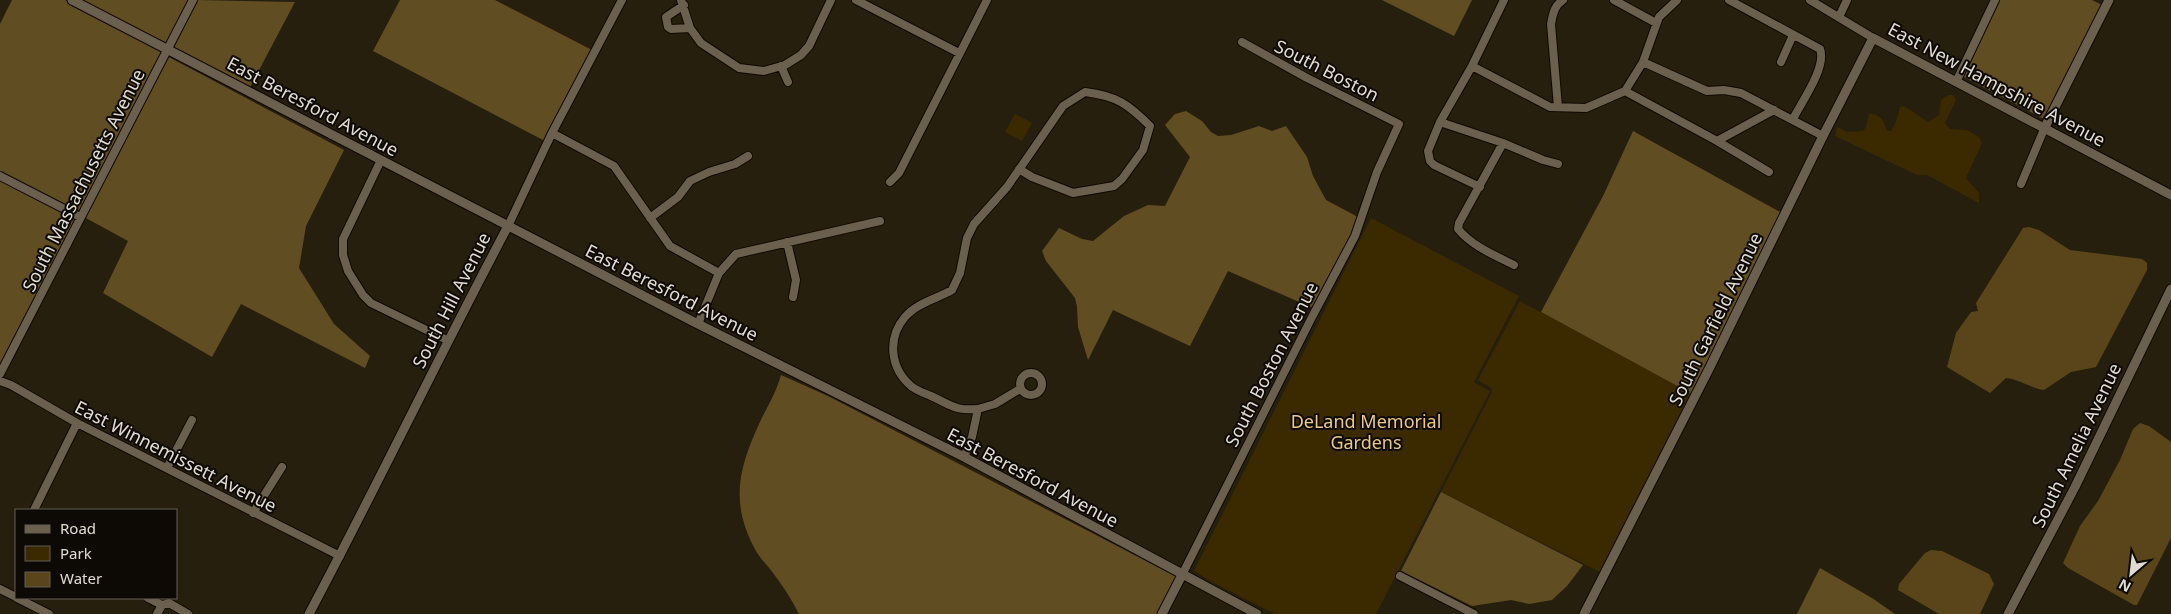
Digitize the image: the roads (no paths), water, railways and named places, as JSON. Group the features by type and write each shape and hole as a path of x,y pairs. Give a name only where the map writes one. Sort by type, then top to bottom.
{"street":[{"name":"East Beresford Avenue","path":"72,0 698,324 964,457 1257,614"},
{"name":"South Massachusetts Avenue","path":"0,374 193,0"},
{"name":"South Hill Avenue","path":"308,614 340,556 447,340 508,226 552,133 622,0"},
{"path":"690,28 671,29 666,22 666,17 682,2 690,28 701,43 739,68 764,70 782,66 800,55 809,46 831,0"},
{"path":"856,0 960,53"},
{"path":"890,182 899,173 987,0"},
{"path":"1480,186 1434,165 1430,161 1428,151 1440,122 1472,66 1504,0"},
{"path":"1558,107 1551,24 1554,11 1563,0"},
{"path":"1614,0 1656,23"},
{"path":"1472,66 1550,107 1586,108 1625,91 1643,62 1656,23 1663,12 1677,0"},
{"path":"1729,0 1820,49 1822,54 1820,67 1793,119"},
{"name":"East New Hampshire Avenue","path":"1810,0 1874,38 2171,194"},
{"path":"1839,17 1847,0"},
{"path":"1957,80 1996,0"},
{"path":"2021,184 2045,127 2110,0"},
{"path":"1781,62 1793,35"},
{"name":"South Garfield Avenue","path":"1584,614 1874,38"},
{"name":"South Boston","path":"1242,42 1307,78 1399,124"},
{"path":"1643,62 1707,91 1724,90 1741,93 1823,136"},
{"path":"782,66 788,82"},
{"path":"1625,91 1717,141 1769,172"},
{"path":"1019,169 1032,177 1073,194 1114,186 1122,179 1143,150 1150,126 1133,109 1108,95 1086,92 1064,106 1026,156 1019,169 974,224 966,238 960,272 952,290 915,306 904,317 898,327 894,343 894,362 901,375 911,386 952,407 963,411 978,409 995,404 1020,389"},
{"path":"1717,141 1774,110"},
{"path":"1440,122 1558,164"},
{"name":"South Boston Avenue","path":"1162,614 1310,319 1355,236 1378,172 1399,124"},
{"path":"552,133 614,166 670,246 719,274"},
{"path":"1503,143 1459,223 1458,229 1465,237 1514,265"},
{"path":"650,218 678,197 690,182 708,172 735,164 748,156"},
{"path":"381,160 343,239 343,255 348,271 363,295 371,303 447,340"},
{"path":"0,176 80,217"},
{"path":"698,324 719,274 736,254 880,221"},
{"path":"787,242 796,280 793,297"},
{"name":"South Amelia Avenue","path":"2008,614 2074,489 2171,289"},
{"name":"East Winnemissett Avenue","path":"0,382 11,385 77,423 340,556"},
{"path":"964,457 972,437 978,409"},
{"path":"167,468 192,420"},
{"path":"34,509 77,423"},
{"path":"253,513 282,466"},
{"path":"1400,576 1474,614"},
{"path":"0,589 15,597"},
{"path":"19,599 49,614"},
{"path":"150,599 162,605"},
{"path":"157,614 162,605 169,602 188,614"}],"water":[{"path":"2029,227 2039,230 2070,250 2142,259 2147,263 2147,270 2096,367 2071,372 2044,390 2006,378 1990,393 1947,367 1956,333 1971,312 1978,311 1976,303 2023,228"},
{"path":"2140,423 2149,426 2171,442 2171,538 2137,605 2134,605 2068,568 2063,563 2080,526 2098,501 2120,460 2133,429"},
{"path":"1931,550 1942,551 1989,574 1994,584 1980,614 1939,614 1898,590 1899,584 1925,553"}],"park label":[{"name":"DeLand Memorial Gardens","path":"1366,431"}]}
